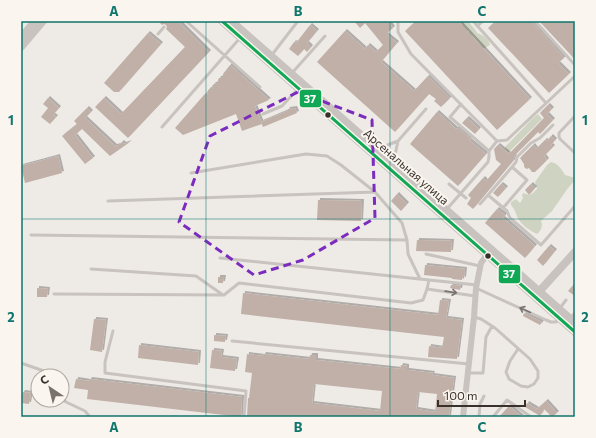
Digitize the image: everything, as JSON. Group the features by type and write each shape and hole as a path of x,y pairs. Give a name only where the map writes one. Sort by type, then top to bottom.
{"street":[{"path":"21,38 36,21"},
{"path":"21,47 43,21"},
{"name":"Арсенальная улица","path":"222,21 242,35 269,58 537,294 569,319"},
{"name":"Арсенальная улица","path":"231,21 242,35"},
{"name":"Арсенальная улица","path":"289,76 298,88 376,152"},
{"path":"463,417 480,266 489,252"},
{"path":"537,294 575,252"},
{"name":"Арсенальная улица","path":"537,294 559,309 569,319 575,332"}],"lane":[{"path":"186,21 260,87"},
{"path":"269,58 298,21"},
{"path":"398,21 398,32 412,54 497,141"},
{"path":"473,21 546,103"},
{"path":"477,26 483,21"},
{"path":"535,21 575,65"},
{"path":"158,34 164,27"},
{"path":"162,127 242,35"},
{"path":"289,76 325,36"},
{"path":"444,212 488,162 489,151 497,141 507,140 575,76"},
{"path":"263,114 282,106 298,88"},
{"path":"461,104 450,117 489,151"},
{"path":"376,152 398,140 426,109"},
{"path":"575,116 559,133 559,137 575,153"},
{"path":"480,204 516,162 517,157 530,143 540,138 553,125"},
{"path":"389,164 395,155 398,140"},
{"path":"191,173 306,154 327,156 342,165 375,192 402,224 407,240 408,254 420,279"},
{"path":"503,208 527,180 512,167"},
{"path":"449,184 466,198"},
{"path":"108,201 375,192"},
{"path":"488,195 507,211 510,218 541,245 575,206"},
{"path":"31,235 407,240"},
{"path":"426,254 480,266"},
{"path":"220,258 477,286 551,322 569,319"},
{"path":"91,269 196,276 224,295"},
{"path":"54,294 224,295 239,283 411,303 423,300 428,289 429,280"},
{"path":"428,289 476,296"},
{"path":"559,309 566,300"},
{"path":"474,317 481,319 492,326 530,359 538,371 538,378 534,384 528,387 521,386 510,379 506,372 510,361 518,349"},
{"path":"468,373 483,373 486,337 492,326"},
{"path":"113,332 105,362 105,373 246,391 244,417"},
{"path":"232,341 469,364"},
{"path":"21,363 35,368"},
{"path":"479,417 480,404 484,396"},
{"path":"493,417 507,400 531,417"},
{"path":"70,404 85,412 90,417"},
{"path":"172,416 176,417"}],"highlighted area":[{"path":"298,92 372,120 375,218 303,260 254,275 179,222 210,136"}],"green space":[{"path":"459,21 469,21 477,33 485,38 490,45 483,48 473,36 470,35 469,31 463,30 462,24"},
{"path":"538,114 542,119 509,152 506,150 505,147"},
{"path":"551,162 558,165 565,175 575,178 552,211 541,221 542,225 537,234 520,222 511,205 511,202 516,199 520,203 523,198 523,193 529,195 537,189 535,182 547,165"}],"building":[{"path":"162,21 178,21 209,52 128,138 95,107 104,98 121,114 185,47 166,29 166,25 162,25 160,23"},
{"path":"354,21 388,21 393,28 386,34 397,43 381,62 414,91 428,76 450,98 441,107 434,101 436,99 429,94 395,132 317,62 345,31 365,49 368,45 376,52 383,45 365,23 360,28"},
{"path":"416,21 458,21 530,99 497,130 405,31"},
{"path":"496,21 532,21 564,58 558,63 569,74 549,93 488,28"},
{"path":"539,21 575,21 575,60 569,53"},
{"path":"310,25 317,31 307,43 311,47 307,52 304,49 298,56 289,49 294,42 296,43"},
{"path":"148,33 161,44 119,92 114,92 104,83"},
{"path":"230,65 269,100 255,106 262,124 242,131 236,114 183,135 175,128 204,95 208,95 207,92 209,89 213,89 212,86 218,83 219,78 223,77 223,74"},
{"path":"48,98 59,108 53,115 56,117 50,124 41,117 48,108 43,104"},
{"path":"548,105 552,109 547,114 553,120 540,134 538,132 515,155 513,161 473,209 467,204 471,198 468,195 483,178 486,181 501,164 496,160 494,149 498,145 509,154 544,118 540,113"},
{"path":"87,108 91,112 85,118 115,146 122,142 124,144 130,142 110,156 82,129 75,135 93,158 85,164 62,136 77,124 74,121"},
{"path":"295,108 297,113 263,127 261,122 287,111 288,109"},
{"path":"437,112 456,129 458,128 471,139 469,140 486,154 458,186 410,144"},
{"path":"467,118 479,129 475,134 462,123"},
{"path":"551,136 555,140 551,145 553,147 544,156 547,160 535,172 532,172 529,168 525,168 520,158 533,145 536,149"},
{"path":"58,156 62,173 25,183 21,166"},
{"path":"501,184 506,188 498,197 493,193"},
{"path":"531,184 535,188 529,195 525,190"},
{"path":"397,194 407,204 401,211 391,201"},
{"path":"318,200 362,201 361,221 317,220"},
{"path":"497,209 505,215 503,218 535,246 525,258 485,223"},
{"path":"417,240 452,241 451,252 416,251"},
{"path":"549,246 555,251 543,266 537,260"},
{"path":"425,265 465,269 464,279 424,275"},
{"path":"218,277 224,277 223,283 218,283"},
{"path":"575,283 575,296 568,291"},
{"path":"451,285 461,286 460,290 450,288"},
{"path":"37,288 48,289 47,297 37,297"},
{"path":"243,293 438,315 440,300 449,301 446,318 462,320 457,359 428,357 429,346 442,348 444,337 241,314"},
{"path":"524,313 542,322 540,325 523,316"},
{"path":"94,319 106,320 102,352 90,350"},
{"path":"214,335 226,336 225,342 214,341"},
{"path":"139,345 199,352 198,365 138,358"},
{"path":"212,350 222,351 221,357 237,359 235,371 210,368"},
{"path":"247,354 263,356 264,354 309,359 310,355 316,355 316,360 400,369 401,365 407,366 407,370 433,373 432,375 454,378 449,417 247,417 252,373 245,372","holes":["314,384 382,391 380,411 312,403","418,392 437,394 435,412 416,409"]},
{"path":"76,379 89,381 90,379 242,397 241,417 87,399 88,390 74,388"},
{"path":"23,392 30,393 29,404 21,403"},
{"path":"546,401 557,413 552,417 544,409 540,416 525,407 527,403 537,409"},
{"path":"509,406 522,417 499,417"}],"transit line":[{"name":"37","path":"222,21 575,332"}]}
